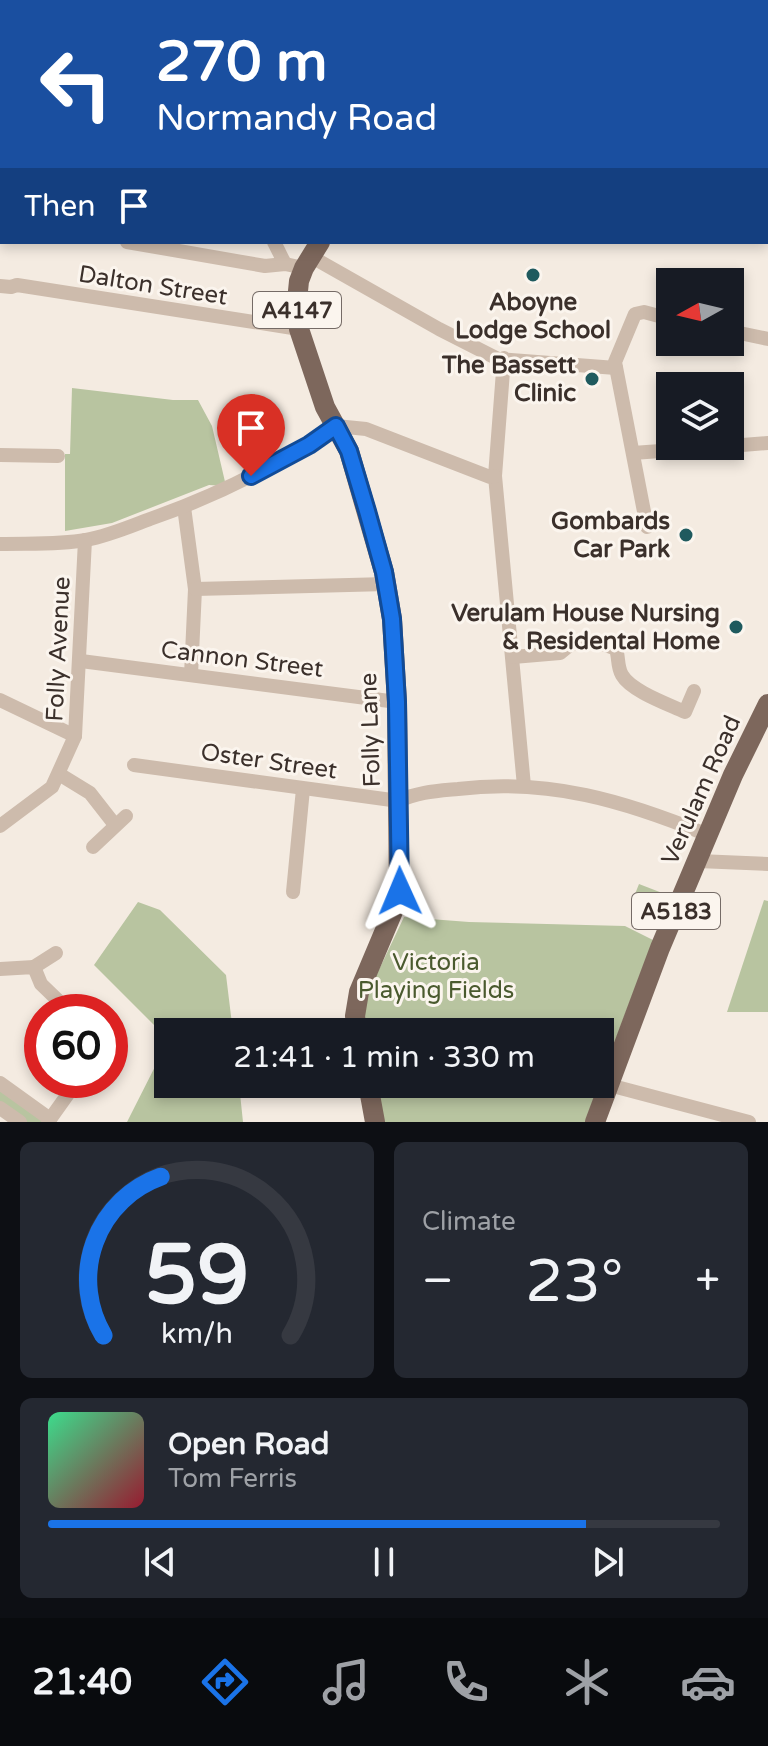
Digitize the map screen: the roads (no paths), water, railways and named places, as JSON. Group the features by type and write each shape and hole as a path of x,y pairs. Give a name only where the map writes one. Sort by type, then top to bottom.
{"main road":[{"name":"A4147","path":"305,258 297,301 299,329 325,407 336,426"},
{"name":"Folly Lane","path":"336,426 349,451 387,584 397,702 399,897 359,992 355,1018"},
{"name":"Verulam Road","path":"614,1072 660,948 768,704"},
{"path":"371,1098 375,1122"},
{"name":"Verulam Road","path":"595,1122 604,1098"}],"street":[{"path":"138,244 265,266 305,258"},
{"path":"278,244 498,359 616,368"},
{"name":"Dalton Street","path":"0,286 17,285 299,329"},
{"path":"647,527 615,362 635,314 644,312 656,315"},
{"path":"744,334 768,339"},
{"path":"504,358 495,476 524,786"},
{"path":"0,544 85,540 184,507 268,468 336,426 366,429 490,477 495,476"},
{"path":"744,445 768,443"},
{"path":"633,453 656,451"},
{"path":"0,455 58,456"},
{"path":"184,507 195,589 191,675"},
{"name":"Folly Avenue","path":"0,826 52,787 75,736 85,540"},
{"path":"195,589 387,584"},
{"path":"513,657 560,653 571,644 613,636"},
{"path":"595,641 616,649 619,671 624,678 655,698 685,712 694,691"},
{"name":"Cannon Street","path":"81,661 397,702"},
{"path":"0,700 75,736"},
{"name":"Oster Street","path":"134,765 399,801"},
{"path":"59,774 90,793 120,820 93,847"},
{"path":"399,801 413,794 480,786 524,786 576,792 618,802 708,835"},
{"path":"293,892 303,789"},
{"path":"698,861 768,864"},
{"path":"2,973 34,967 56,953"},
{"path":"34,967 41,984 51,994"},
{"path":"0,1083 49,1120 65,1098"},
{"path":"614,1086 749,1122"},
{"path":"0,1108 20,1122"}],"place":[{"name":"Aboyne Lodge School","path":"533,275"},
{"name":"The Bassett Clinic","path":"592,379"},
{"name":"Gombards Car Park","path":"686,535"},
{"name":"Verulam House Nursing & Residental Home","path":"736,627"}],"park label":[{"name":"Victoria Playing Fields","path":"436,976"}]}
